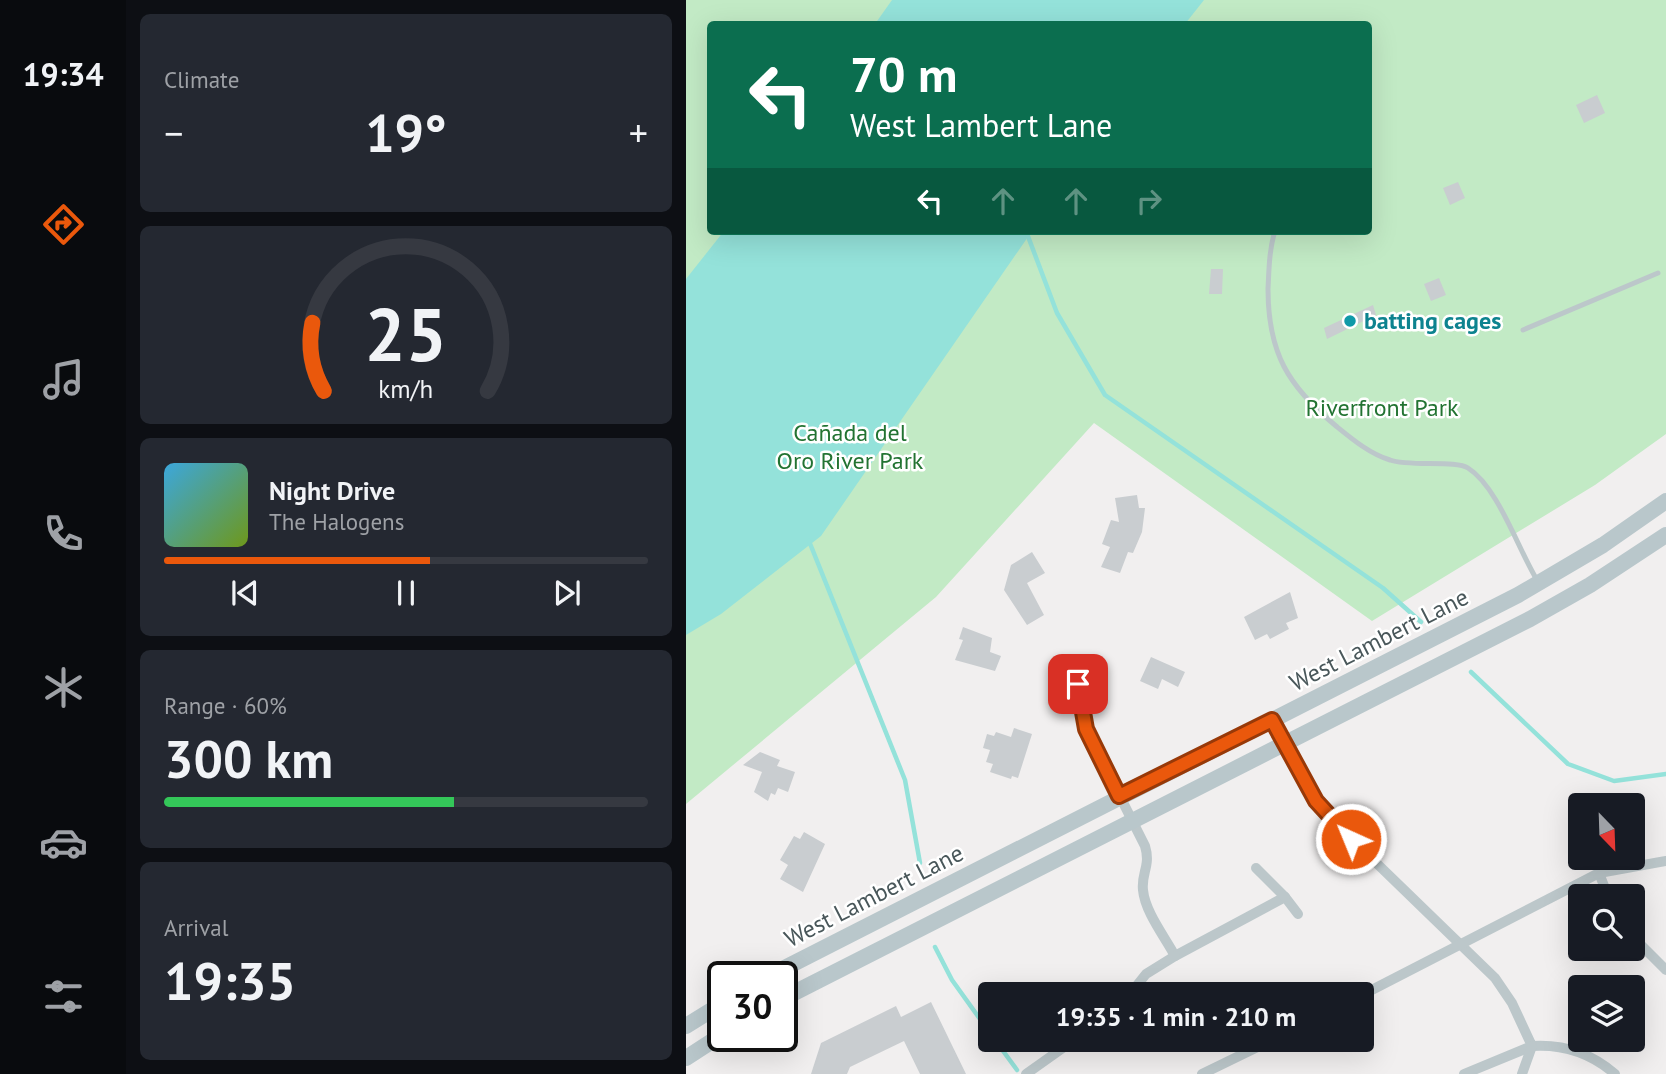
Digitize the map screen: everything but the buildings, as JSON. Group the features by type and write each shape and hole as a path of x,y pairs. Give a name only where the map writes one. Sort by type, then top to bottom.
{"main road":[{"name":"West Lambert Lane","path":"798,961 1539,583 1666,501"},
{"name":"West Lambert Lane","path":"798,991 1551,607 1666,535"},
{"path":"686,1026 707,1013"},
{"path":"686,1058 707,1044"}],"street":[{"path":"1078,684 1086,729 1148,855 1143,883 1145,899 1175,956"},
{"path":"1272,720 1316,801 1333,821 1503,989 1532,1046 1522,1074"},
{"path":"1374,989 1600,873 1666,860"},
{"path":"1256,869 1298,914"},
{"path":"1600,873 1604,884"},
{"path":"1140,982 1146,974 1175,956 1285,897"},
{"path":"1645,949 1666,970"},
{"path":"1464,1074 1532,1046 1549,1045 1578,1051 1615,1074"},
{"path":"1026,1074 1057,1052"},
{"path":"1202,1074 1247,1052"}],"lane":[{"path":"1274,235 1270,254 1268,311 1275,350 1296,387 1322,414 1374,453 1391,461 1466,466 1483,480 1539,583"},
{"path":"1523,330 1658,273"}],"green space":[{"name":"Riverfront Park","path":"686,0 1666,0 1666,434 1595,485 1372,621 1094,423 936,597 686,804"}],"water":[{"path":"892,0 1204,0 1187,21 877,21"},
{"path":"721,235 1029,235 821,536 721,614 686,635 686,279"}],"waterway":[{"path":"1028,235 1057,313 1105,395 1383,588 1421,622"},
{"path":"809,541 905,780 920,863"},
{"path":"1471,672 1568,764 1614,781 1666,774"},
{"path":"935,947 952,980 978,1016"},
{"path":"1004,1052 1017,1070"}],"place":[{"name":"batting cages","path":"1350,321"}],"route":[{"path":"1078,684 1086,729 1119,796 1272,720 1316,801 1351,839"}],"park label":[{"name":"Cañada del Oro River Park","path":"850,447"}]}
